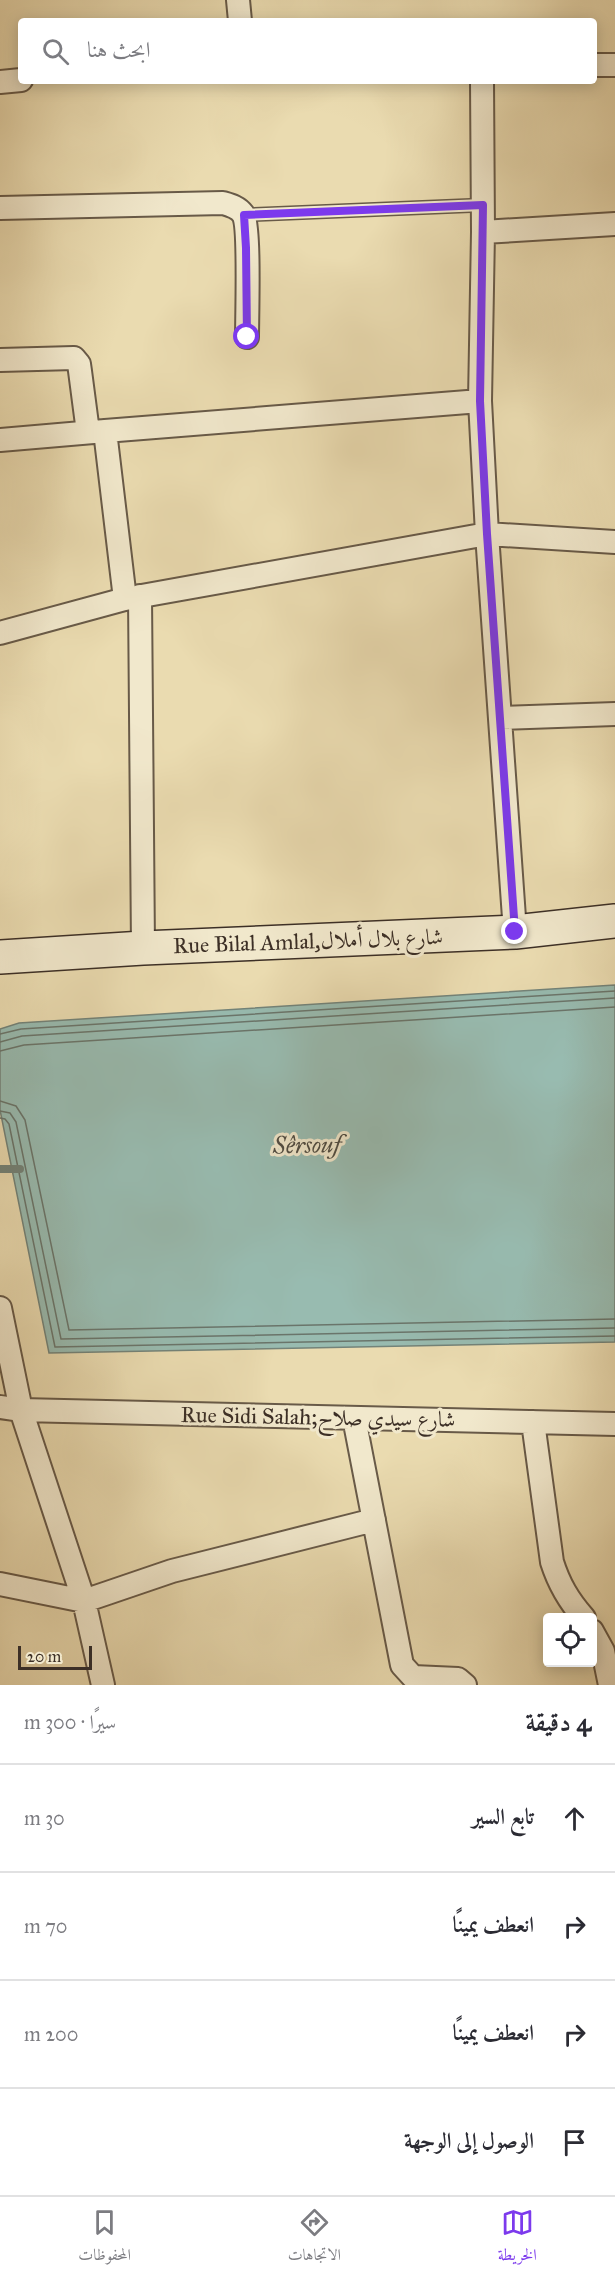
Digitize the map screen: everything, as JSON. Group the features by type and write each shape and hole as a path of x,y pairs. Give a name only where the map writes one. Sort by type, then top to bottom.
{"main road":[{"name":"Rue Bilal Amlal,شارع بلال أملال","path":"0,957 143,948 515,932 615,921"}],"street":[{"path":"238,0 240,18"},
{"path":"597,65 615,65"},
{"path":"0,82 18,80"},
{"path":"482,84 483,232 480,401 515,932"},
{"path":"0,208 223,203 236,207 244,215 247,337"},
{"path":"483,232 615,224"},
{"path":"0,360 74,358 79,364 97,432 133,597 143,948"},
{"path":"0,440 480,401"},
{"path":"0,633 133,597 487,534 615,542"},
{"path":"500,718 615,714"},
{"path":"0,1308 10,1409 84,1601 102,1685"},
{"name":"Rue Sidi Salah;شارع سيدي صلاح","path":"10,1409 615,1424"},
{"path":"354,1418 402,1665 413,1677 458,1678 465,1685"},
{"path":"533,1422 552,1562 558,1582 580,1613"},
{"path":"0,1584 84,1601 172,1571 374,1520"},
{"path":"597,1640 603,1651 610,1685"}],"lane":[{"path":"244,215 483,205"}],"water":[{"path":"615,985 615,1342 49,1353 0,1110 0,1029 19,1023"}],"waterway":[{"name":"Sêrsouf","path":"0,1169 20,1169"}],"route":[{"path":"247,337 244,215 483,205 480,401 515,932"}]}
